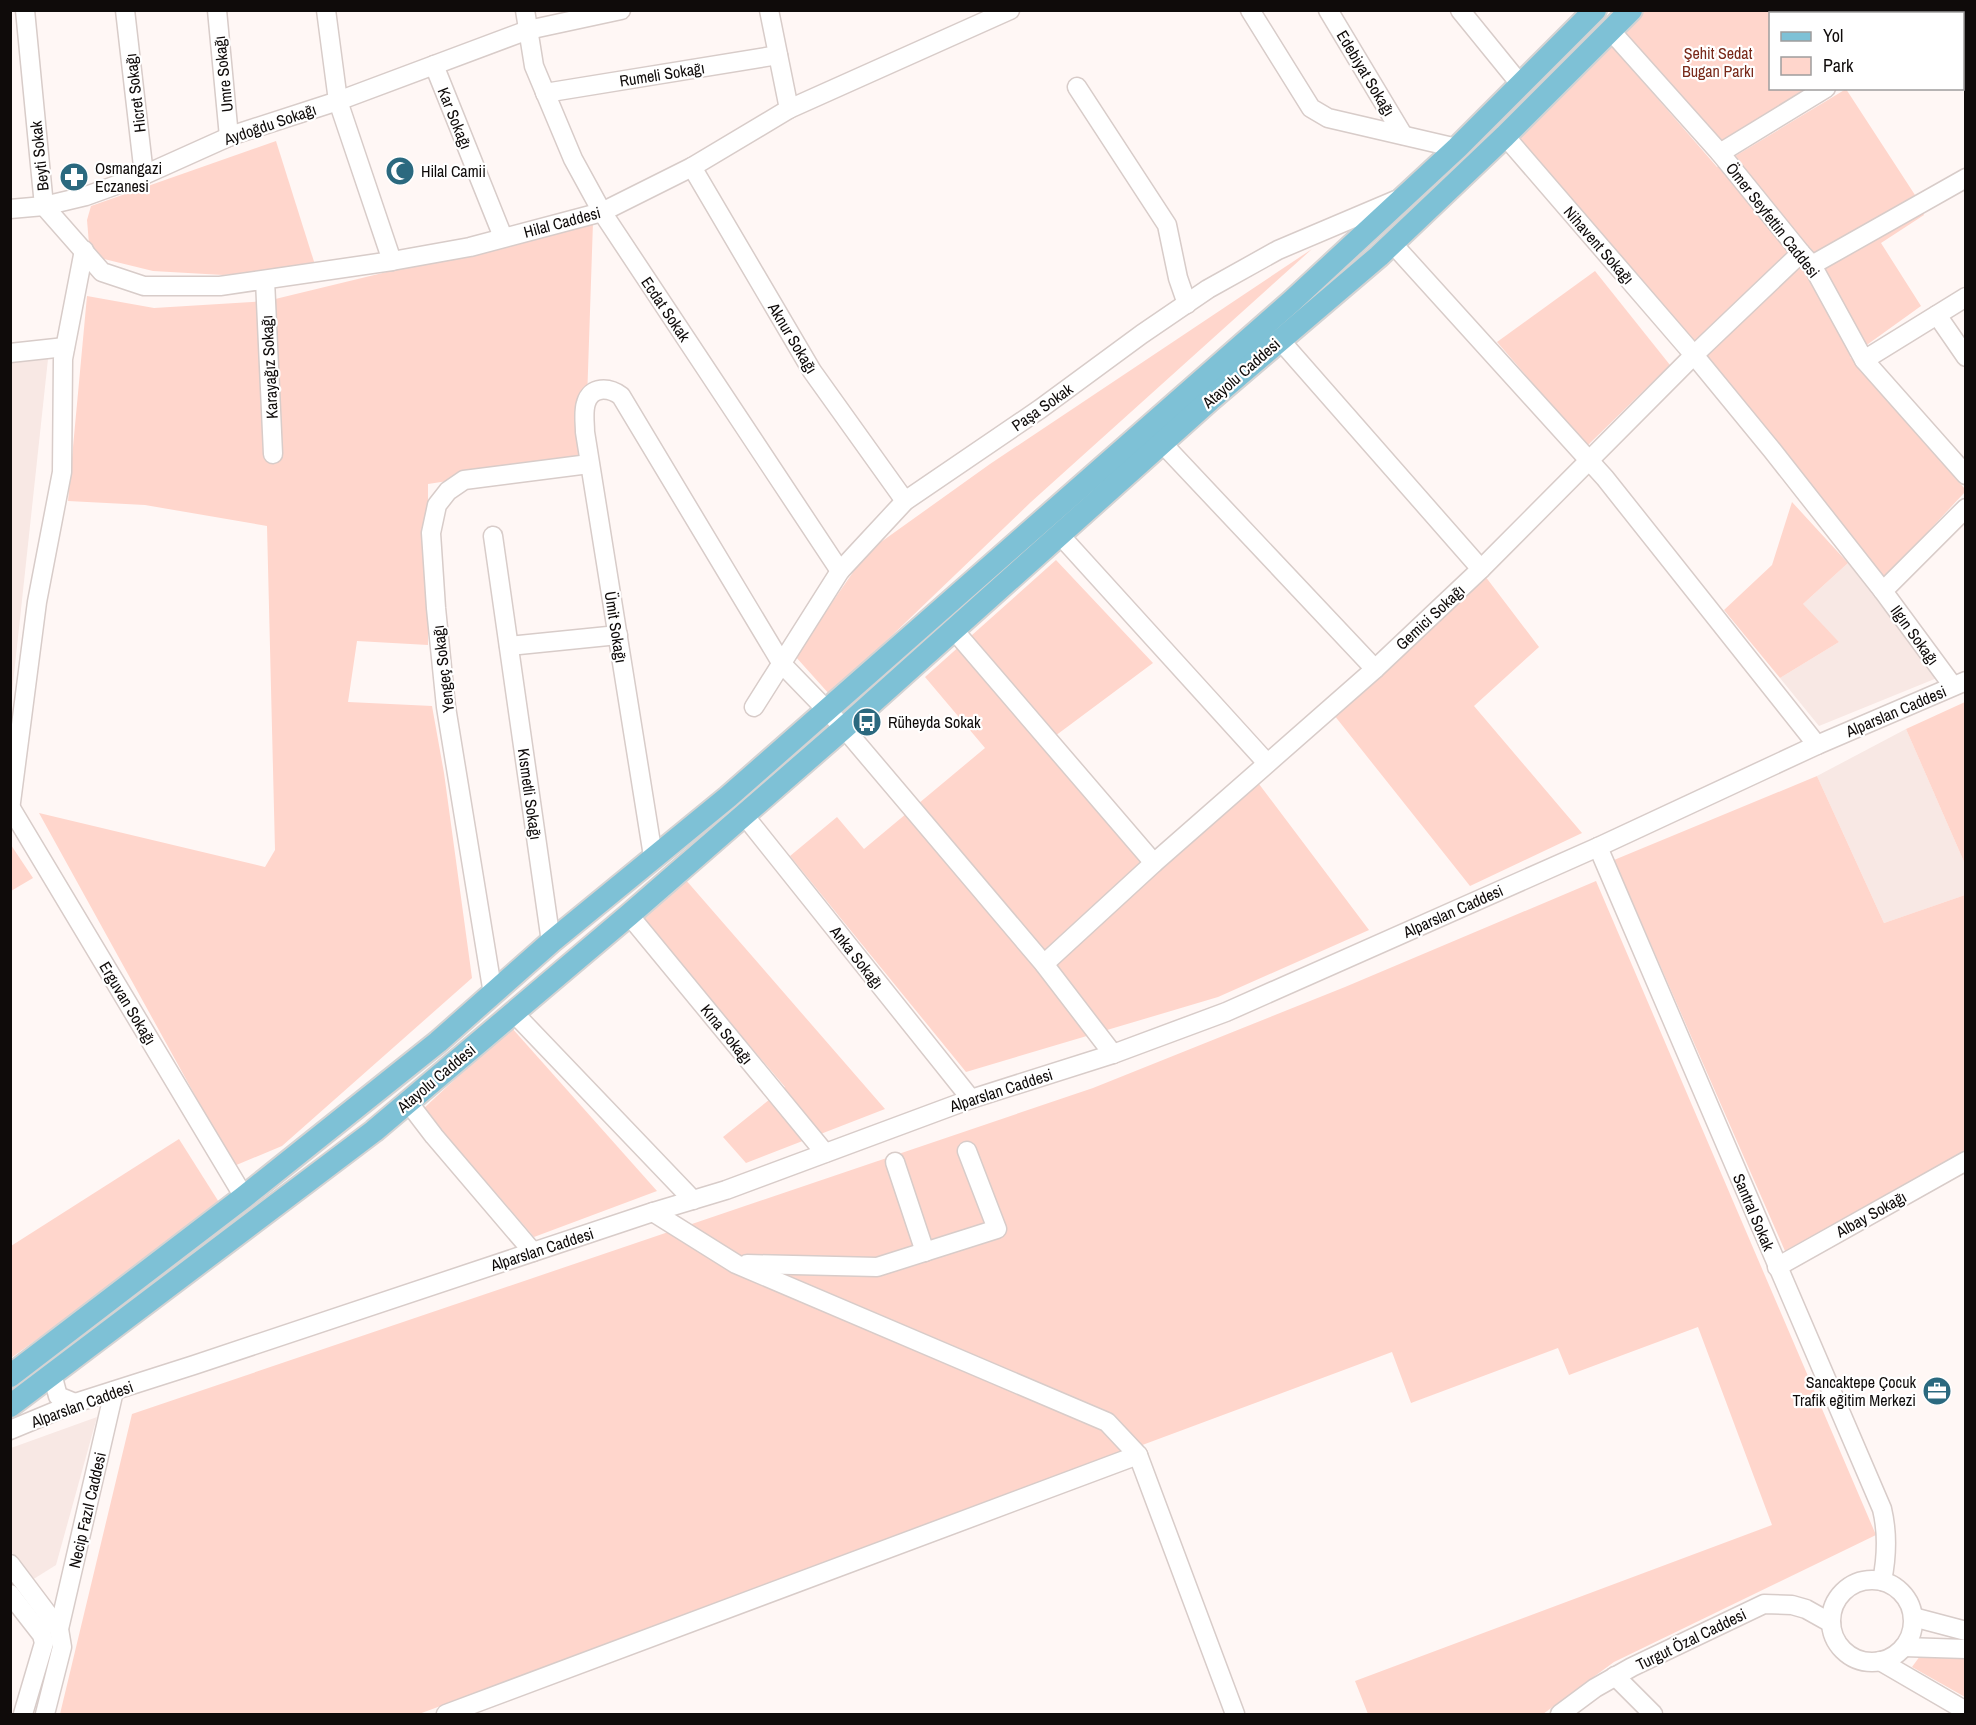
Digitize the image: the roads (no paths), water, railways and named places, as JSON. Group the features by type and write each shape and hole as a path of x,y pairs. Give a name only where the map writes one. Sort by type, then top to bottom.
{"main road":[{"name":"Atayolu Caddesi","path":"10,1376 244,1197 438,1042 551,942 653,856 728,797 1292,301 1457,148 1595,10"},
{"name":"Atayolu Caddesi","path":"10,1406 374,1131 629,915 844,728 1162,443 1392,243 1631,10"}],"street":[{"name":"Beyti Sokak","path":"25,10 44,206 102,272 144,286"},
{"name":"Hicret Sokağı","path":"125,10 144,175"},
{"name":"Umre Sokağı","path":"217,10 229,137"},
{"path":"326,10 338,101 392,261"},
{"name":"Ecdat Sokak","path":"525,10 534,66 573,159 602,212 840,570"},
{"name":"Aydoğdu Sokağı","path":"10,209 44,206 86,196 144,175 229,137 338,101 528,30 621,10"},
{"path":"769,10 789,109"},
{"name":"Hilal Caddesi","path":"144,286 220,286 392,261 470,247 602,212 692,167 789,109 1010,10"},
{"path":"1250,10 1311,108 1328,118 1457,148"},
{"name":"Edebiyat Sokağı","path":"1328,10 1403,135"},
{"path":"1460,10 1521,85"},
{"name":"Ömer Seyfettin Caddesi","path":"1611,31 1720,153 1807,259 1864,360 1965,476"},
{"name":"Rumeli Sokağı","path":"545,93 778,55"},
{"name":"Kar Sokağı","path":"434,65 503,237"},
{"path":"1077,87 1167,225 1178,278 1187,303"},
{"path":"1720,153 1823,90"},
{"name":"Nihavent Sokağı","path":"1504,136 1694,355 1883,591"},
{"name":"Aknur Sokağı","path":"692,167 812,371 905,501"},
{"name":"Gemici Sokağı","path":"1044,964 1154,863 1374,669 1481,569 1694,355 1807,259 1965,178"},
{"name":"Paşa Sokak","path":"754,707 840,570 905,501 1040,409 1187,303 1278,250 1406,196"},
{"path":"1392,243 1589,460 1817,745"},
{"path":"11,810 38,602 62,472 63,359 84,250"},
{"name":"Karayağız Sokağı","path":"265,280 273,454"},
{"path":"1864,360 1965,297"},
{"path":"1937,315 1965,357"},
{"path":"1280,340 1481,569"},
{"path":"10,353 65,347"},
{"name":"Ümit Sokağı","path":"653,856 589,464 585,432 585,405 588,397 594,392 602,389 613,390 621,396 782,664"},
{"path":"1162,443 1374,669"},
{"name":"Yengeç Sokağı","path":"493,994 446,707 435,608 432,533 437,505 448,491 464,480 589,464"},
{"name":"Ilgın Sokağı","path":"1959,684 1883,591 1965,508"},
{"path":"1059,534 1267,763"},
{"name":"Kısmetli Sokağı","path":"493,536 551,942"},
{"path":"953,629 1154,863"},
{"path":"509,646 618,635"},
{"path":"782,664 844,728 1044,964 1113,1054"},
{"name":"Alparslan Caddesi","path":"10,1430 75,1403 726,1190 971,1099 1113,1054 1226,1012 1598,847 1817,745 1959,684"},
{"name":"Erguvan Sokağı","path":"11,810 244,1197"},
{"name":"Anka Sokağı","path":"744,815 971,1099"},
{"name":"Santral Sokak","path":"1598,847 1882,1509 1887,1544 1882,1581"},
{"name":"Kına Sokağı","path":"629,915 825,1153"},
{"path":"514,1013 693,1200"},
{"path":"408,1102 533,1252"},
{"path":"736,1264 877,1267 997,1229 967,1151"},
{"name":"Albay Sokağı","path":"1777,1267 1965,1161"},
{"path":"895,1162 926,1252"},
{"path":"653,1212 736,1264 1107,1422 1138,1455 1235,1714"},
{"path":"52,1374 58,1396 75,1403"},
{"name":"Necip Fazıl Caddesi","path":"22,1714 44,1643 50,1632 114,1391"},
{"path":"446,1714 1138,1455"},
{"path":"10,1564 50,1632"},
{"path":"1873,1580 1882,1581 1897,1588 1906,1598 1913,1617 1911,1636 1904,1647 1893,1656 1880,1661 1866,1662 1853,1658 1842,1649 1834,1637 1831,1623 1832,1609 1848,1587 1873,1580"},
{"path":"10,1594 50,1632"},
{"name":"Turgut Özal Caddesi","path":"1560,1714 1615,1676 1764,1604 1792,1605 1806,1609 1831,1623"},
{"path":"1913,1617 1965,1631"},
{"name":"Necip Fazıl Caddesi","path":"45,1714 62,1647 50,1632"},
{"path":"1904,1647 1965,1649"},
{"path":"1880,1661 1965,1711"},
{"path":"1615,1676 1653,1714"}],"place":[{"name":"Hilal Camii","path":"400,171"},
{"name":"Osmangazi Eczanesi","path":"74,177"},
{"name":"Rüheyda Sokak","path":"867,722"},
{"name":"Sancaktepe Çocuk Trafik eğitim Merkezi","path":"1937,1391"}],"park label":[{"name":"Şehit Sedat Bugan Parkı","path":"1718,62"}]}
